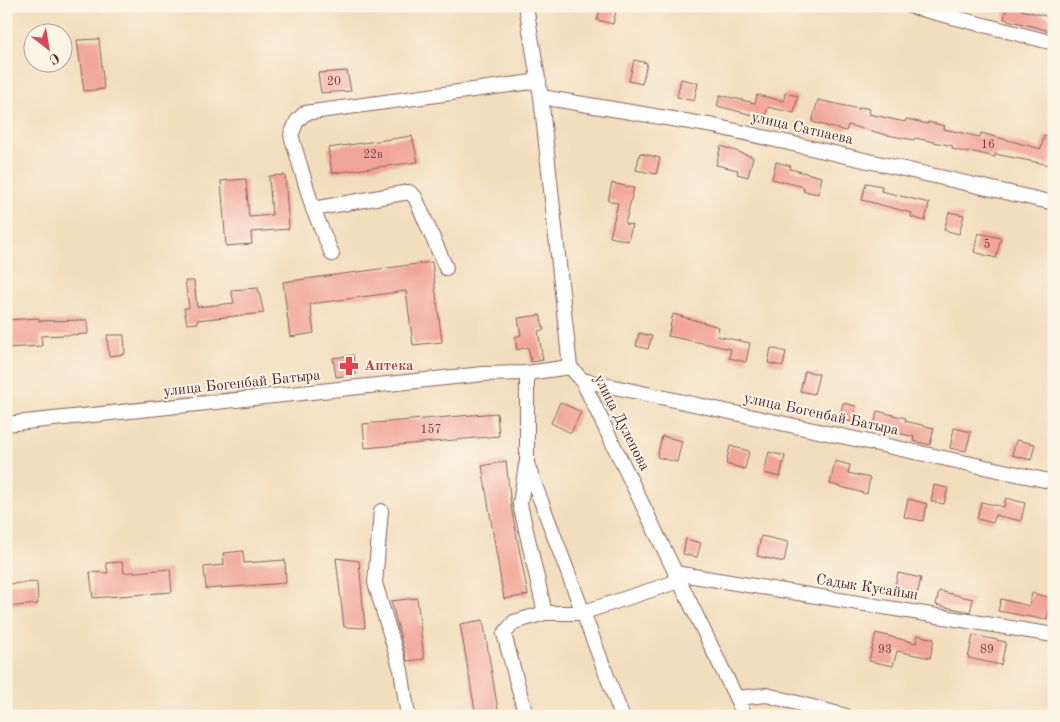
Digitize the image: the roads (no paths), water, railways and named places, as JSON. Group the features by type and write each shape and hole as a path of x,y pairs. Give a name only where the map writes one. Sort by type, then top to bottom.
{"street":[{"path":"526,6 541,97 570,367"},
{"path":"909,6 1054,43"},
{"path":"332,254 313,209 292,135 297,121 306,113 538,81"},
{"name":"улица Сатпаева","path":"541,97 714,126 1054,203"},
{"path":"313,209 409,192 415,198 446,268"},
{"name":"улица Богенбай Батыра","path":"6,424 483,374 527,373 570,367"},
{"name":"улица Дулепова","path":"570,367 582,380 745,716"},
{"path":"527,373 527,464 520,504 545,613"},
{"name":"улица Богенбай Батыра","path":"582,380 1054,482"},
{"path":"527,464 581,613 622,716"},
{"path":"381,512 375,582 401,670 408,716"},
{"path":"526,716 504,634 514,622 545,613 581,613 677,577"},
{"name":"Садык Кусайын","path":"677,577 1054,635"},
{"path":"736,698 767,694 846,716"}],"place":[{"name":"Аптека","path":"349,366"}]}
